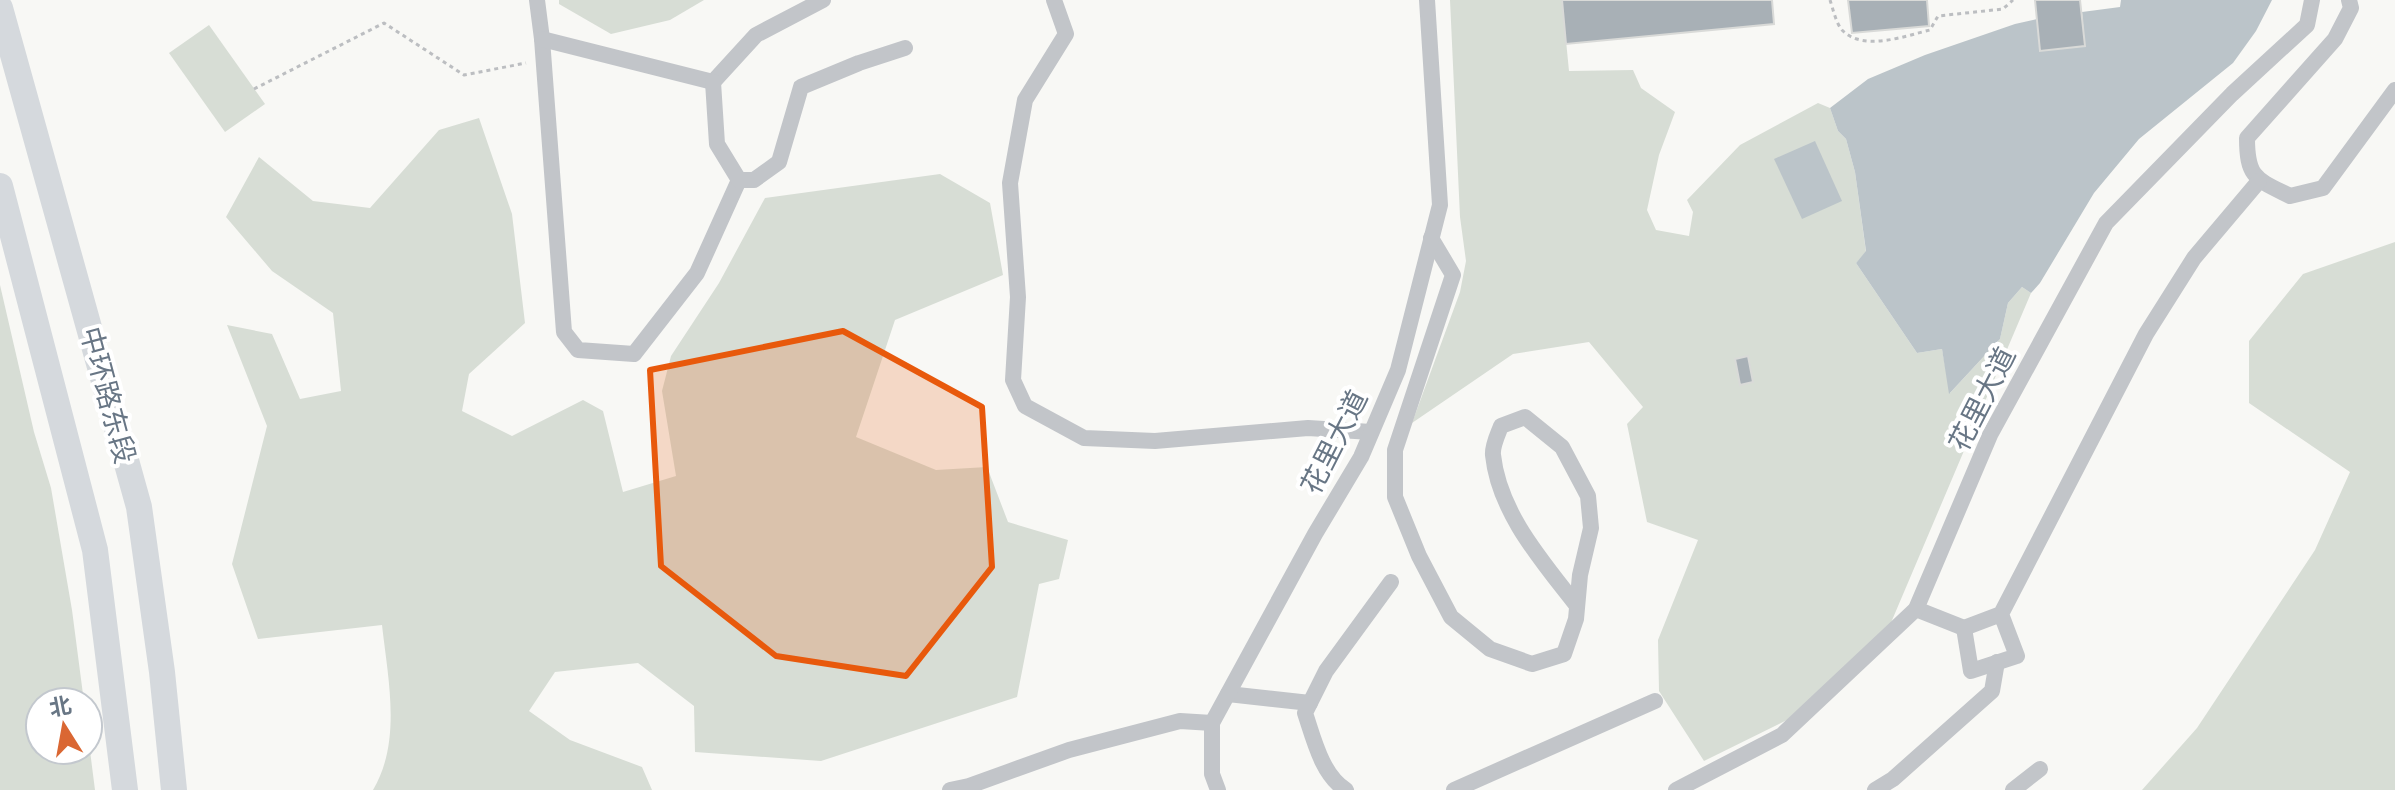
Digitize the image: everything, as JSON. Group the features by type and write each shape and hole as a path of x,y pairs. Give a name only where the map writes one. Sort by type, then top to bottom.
{"highway":[{"name":"中环路东段","path":"0,8 139,507 162,672 174,790"},
{"name":"中环路东段","path":"0,186 95,550 125,790"}],"street":[{"path":"537,0 564,332 578,350 634,354 697,273 739,180"},
{"path":"739,180 717,144 713,82 756,35 823,0"},
{"path":"1054,0 1066,34 1025,100 1010,183 1018,297 1013,380 1025,406 1084,438 1155,441 1308,428 1371,432"},
{"name":"花里大道","path":"1218,790 1212,774 1212,723 1315,534 1361,457 1398,370 1440,205 1427,0"},
{"name":"花里大道","path":"1676,790 1782,735 1916,609 1990,435 2106,223 2232,94 2307,25 2312,0"},
{"path":"2349,0 2351,8 2335,39 2247,138 2247,163 2259,181 2290,196 2323,188 2395,90"},
{"path":"542,39 713,82"},
{"path":"739,180 754,180 779,162 801,87 905,48"},
{"path":"1916,609 1964,628 2001,614 2146,334 2194,258 2259,181"},
{"path":"1431,238 1453,275 1395,450 1395,497 1419,556 1451,617 1490,649 1532,664 1564,654 1576,619 1580,575 1591,528 1588,496 1562,447 1525,417 1501,426 1492,453 1502,493 1529,542 1577,606"},
{"path":"1346,790 1334,782 1314,743 1305,713 1326,671 1391,582"},
{"path":"1964,628 1971,671 2017,656 2001,614"},
{"path":"1875,790 1893,779 1992,691 1997,662"},
{"path":"1228,694 1310,703"},
{"path":"1454,790 1655,701"},
{"path":"950,790 969,788 1069,750 1166,724 1180,721 1212,723"},
{"path":"2013,790 2040,769"}],"path":[{"path":"1830,0 1842,30 1861,41 1890,39 1930,30 1938,16 2003,9 2013,0"},
{"path":"254,89 384,23 464,75 544,60"}],"highlighted area":[{"path":"843,331 982,407 992,567 906,676 776,656 661,566 650,370"}],"shaded area":[{"path":"559,0 704,0 670,20 611,34 559,4"},
{"path":"1450,0 1562,0 1569,71 1633,70 1641,88 1675,112 1659,155 1647,210 1656,230 1689,236 1693,212 1687,200 1740,145 1818,103 1830,108 1838,131 1846,139 1855,172 1866,252 1856,263 1917,353 1942,349 1950,393 2000,339 2008,303 2022,287 2031,293 1890,625 1787,720 1704,761 1659,691 1658,640 1698,540 1647,522 1627,424 1643,407 1589,342 1513,354 1412,423 1460,292 1466,261 1460,217"},
{"path":"2121,0 2272,0 2256,31 2233,63 2139,139 2094,193 2040,283 2031,293 2022,287 2008,303 2000,339 1949,394 1942,349 1917,353 1856,263 1866,251 1855,172 1846,139 1838,131 1830,108 1868,79 1925,55 2015,24 2037,19 2040,51 2085,46 2082,12 2120,7"},
{"path":"209,25 265,104 225,132 169,53"},
{"path":"479,118 512,214 525,323 469,374 462,411 512,436 583,400 603,411 623,492 676,476 662,391 671,356 719,283 765,198 940,174 990,203 1003,275 895,320 856,437 936,470 987,467 1008,522 1068,540 1059,579 1039,584 1017,697 821,761 695,752 694,706 638,663 555,672 529,711 570,740 642,767 652,790 373,790 382,771 390,730 391,709 382,625 258,639 232,564 267,426 227,325 272,334 300,399 341,391 333,313 272,271 226,217 259,157 313,201 370,208 439,130"},
{"path":"1815,141 1842,201 1802,219 1774,159"},
{"path":"2395,242 2395,790 2142,790 2197,728 2315,550 2350,472 2249,403 2249,341 2303,274"},
{"path":"0,285 34,432 51,488 82,686 24,686 24,766 92,766 95,790 0,790"}],"building":[{"path":"1562,0 1772,0 1774,24 1566,44"},
{"path":"1848,0 1927,0 1929,26 1852,33"},
{"path":"2035,0 2080,0 2085,46 2040,51"},
{"path":"1748,356 1753,382 1740,385 1735,359"}]}
